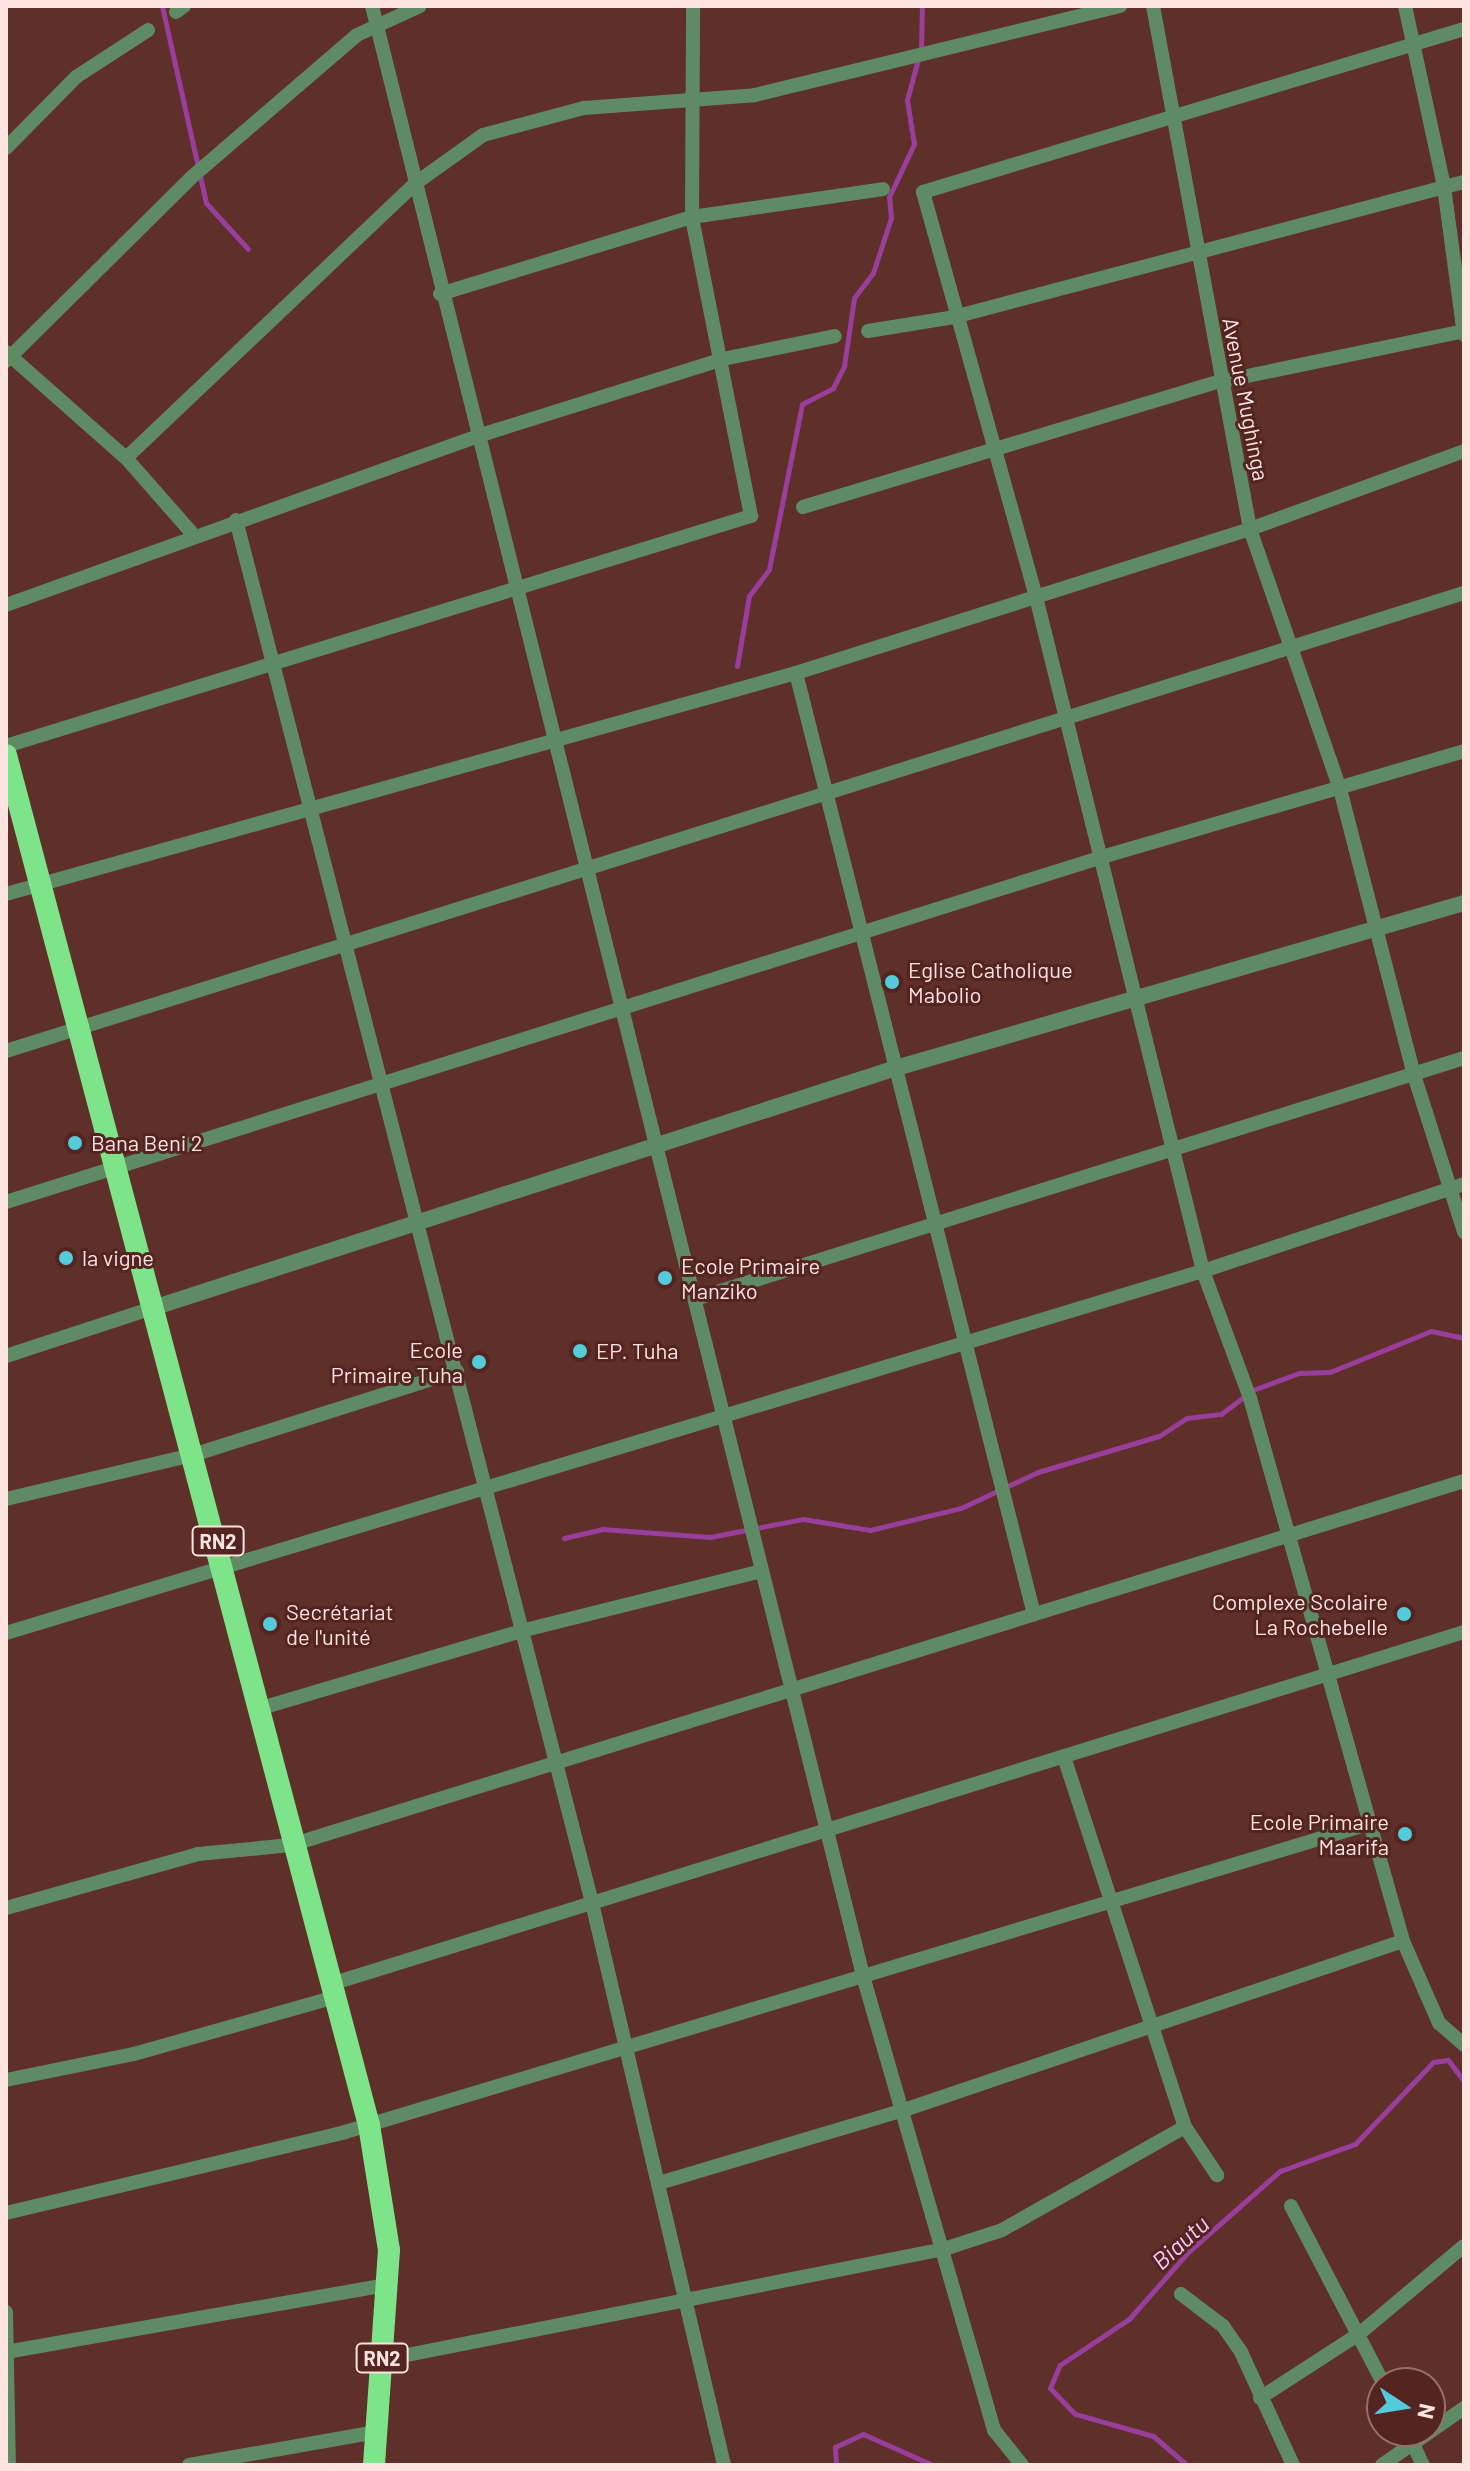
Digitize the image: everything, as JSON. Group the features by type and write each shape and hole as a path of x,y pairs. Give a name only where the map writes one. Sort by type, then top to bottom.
{"highway":[{"name":"RN2","path":"6,755 44,882 117,1172 196,1454 291,1845 334,1990 369,2125 387,2285 374,2465"}],"street":[{"path":"372,6 440,294 481,435 554,738 591,868 623,1012 661,1147 723,1417 794,1690 863,1976 994,2430 1022,2465"},
{"path":"192,533 126,458 8,356 196,174 377,25 420,6"},
{"path":"6,746 276,667 751,516 723,359 692,217 688,104 693,6"},
{"path":"126,458 416,183 483,135 584,108 688,104 755,95 913,55 931,55 1120,6"},
{"name":"Avenue Mughinga","path":"1153,6 1218,382 1250,529 1295,644 1340,789 1414,1075 1457,1187 1464,1232"},
{"path":"803,507 1218,382 1463,333 1444,187 1405,6"},
{"path":"1464,29 1315,68 1172,123 923,192 954,317 1036,597 1138,998 1203,1271 1247,1392 1332,1675 1365,1825 1403,1941 1439,2023 1464,2045"},
{"path":"6,148 76,77 148,30"},
{"path":"868,331 954,317 1464,182"},
{"path":"440,294 692,217 883,189"},
{"path":"6,605 192,533 481,435 723,359 835,336"},
{"path":"6,894 554,738 796,673 1250,529 1464,451"},
{"path":"236,520 315,807 381,1082 457,1371 484,1491 592,1903 691,2305 724,2465"},
{"path":"6,1051 827,797 1295,644 1464,593"},
{"path":"796,673 861,936 1004,1478 1034,1614"},
{"path":"6,1202 117,1172 381,1082 623,1012 1102,857 1464,751"},
{"path":"6,1356 661,1147 896,1068 1464,903"},
{"path":"695,1299 1464,1058"},
{"path":"6,1633 484,1491 965,1338 1203,1271 1457,1187"},
{"path":"6,1499 196,1454 457,1371"},
{"path":"6,1908 198,1854 291,1845 557,1766 1464,1481"},
{"path":"258,1709 521,1631 761,1571"},
{"path":"6,2080 134,2054 592,1903 829,1833 1464,1632"},
{"path":"1064,1757 1149,2025 1185,2127 1217,2175"},
{"path":"6,2213 369,2125 1365,1825"},
{"path":"659,2183 904,2110 1403,1941"},
{"path":"382,2360 691,2305 944,2249 1002,2230 1185,2127"},
{"path":"1291,2206 1375,2367"},
{"path":"1260,2398 1359,2334 1462,2252"},
{"path":"8,2352 387,2285"},
{"path":"1181,2294 1223,2326 1293,2465"},
{"path":"6,2312 9,2465"},
{"path":"1446,2418 1464,2408"},
{"path":"189,2465 376,2432"},
{"path":"1382,2465 1401,2447"}],"waterway":[{"path":"162,6 206,203 248,249"},
{"path":"737,666 749,596 769,569 802,404 833,388 844,366 854,298 873,273 891,218 889,197 914,144 907,100 921,48 922,6"},
{"path":"564,1538 602,1529 710,1537 803,1519 870,1530 961,1508 1038,1472 1159,1436 1187,1418 1221,1414 1253,1390 1299,1373 1330,1372 1431,1331 1464,1338"},
{"name":"Biautu","path":"1187,2465 1153,2436 1075,2414 1050,2388 1060,2365 1129,2319 1188,2252 1280,2171 1355,2144 1433,2062 1448,2060 1464,2081"},
{"name":"Biautu","path":"836,2465 835,2447 863,2434 933,2465"}],"place":[{"name":"Eglise Catholique Mabolio","path":"892,982"},
{"name":"Bana Beni 2","path":"75,1143"},
{"name":"la vigne","path":"66,1258"},
{"name":"Ecole Primaire Manziko","path":"665,1278"},
{"name":"EP. Tuha","path":"580,1351"},
{"name":"Ecole Primaire Tuha","path":"479,1362"},
{"name":"Complexe Scolaire La Rochebelle","path":"1404,1614"},
{"name":"Secrétariat de l'unité","path":"270,1624"},
{"name":"Ecole Primaire Maarifa","path":"1405,1834"}]}
